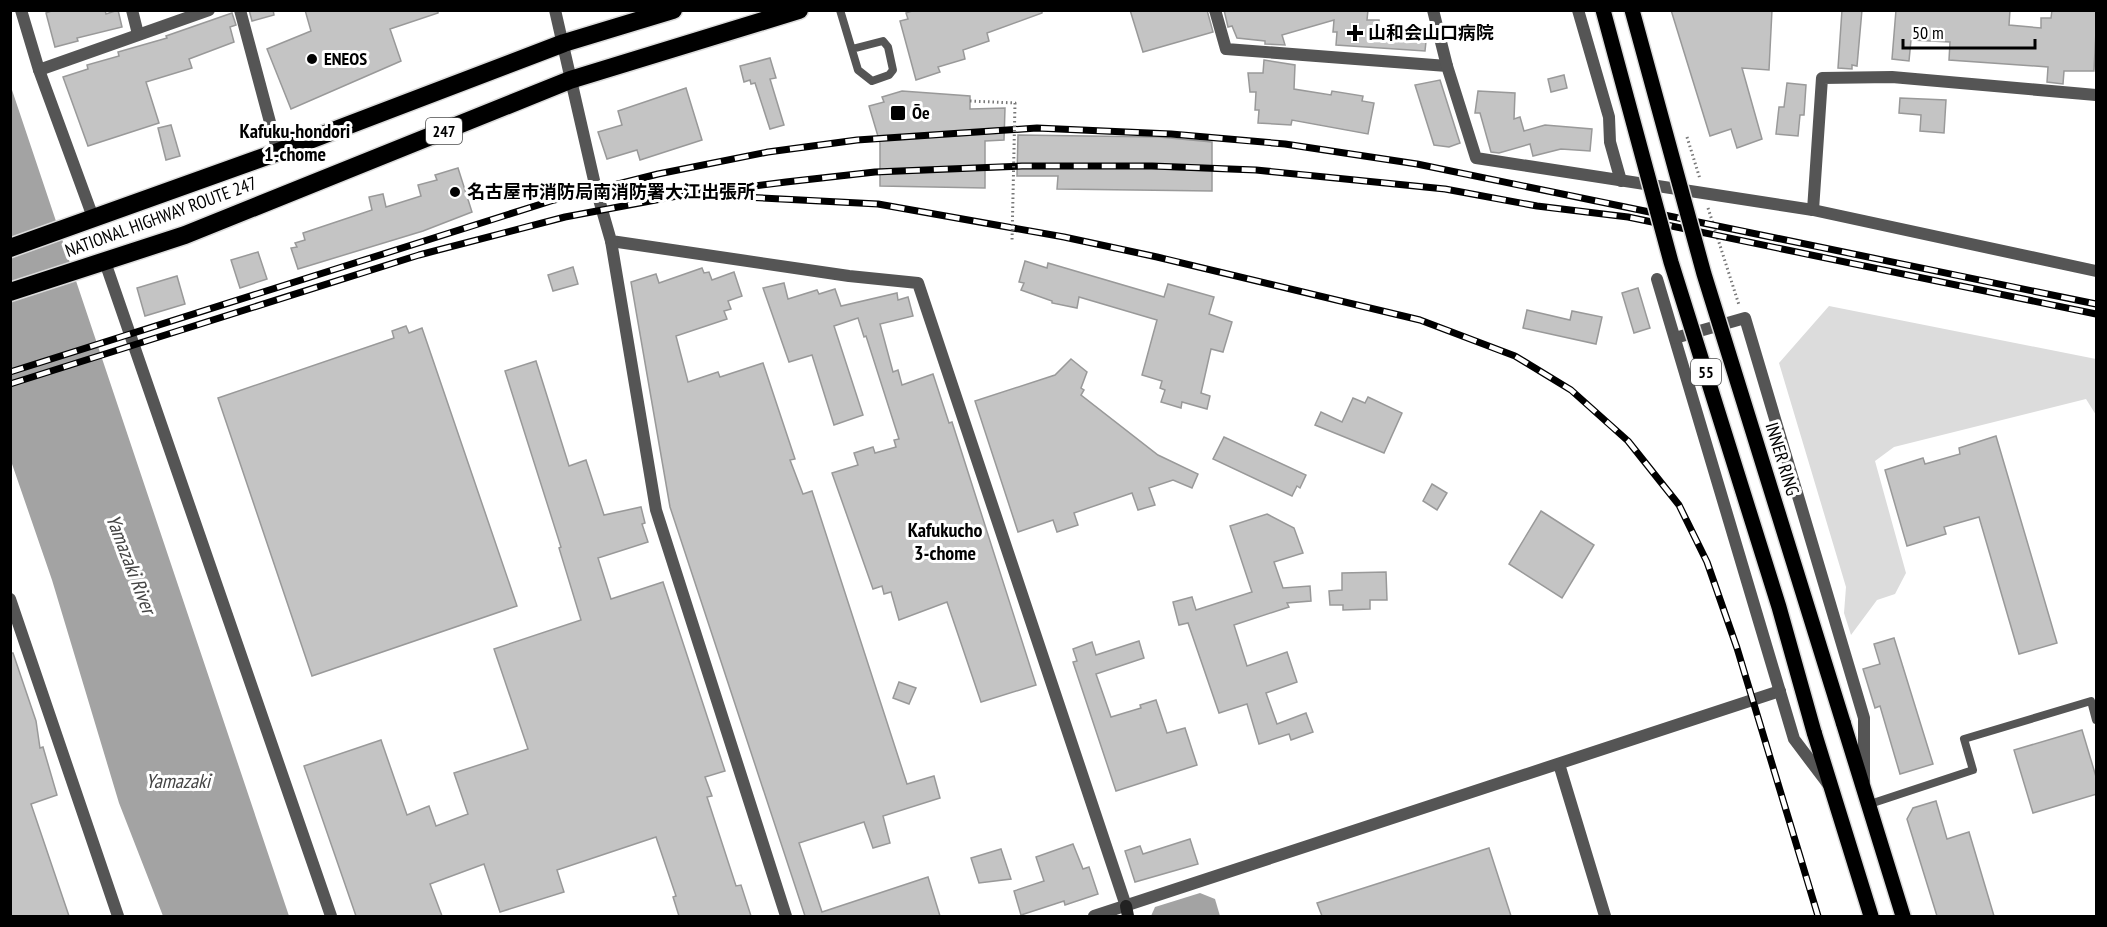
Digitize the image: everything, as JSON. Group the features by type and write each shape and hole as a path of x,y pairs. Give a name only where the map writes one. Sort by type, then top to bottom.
{"highway":[{"name":"NATIONAL HIGHWAY ROUTE 247","path":"10,248 278,152 564,43 673,10"},
{"name":"NATIONAL HIGHWAY ROUTE 247","path":"10,292 185,235 355,169 570,80 799,10"}],"main road":[{"name":"55","path":"1603,10 1671,262 1779,607 1830,787 1870,916"},
{"name":"INNER RING","path":"1632,10 1704,274 1903,916"}],"street":[{"path":"21,10 87,222"},
{"path":"132,10 138,34"},
{"path":"39,70 209,10"},
{"path":"240,10 278,152"},
{"path":"555,10 564,43 570,80 611,241 656,510 786,916"},
{"path":"1215,10 1226,49 1447,66"},
{"path":"1433,10 1447,66 1476,158 1813,210 2097,271"},
{"path":"1578,10 1609,117 1610,142 1621,181"},
{"path":"1813,210 1822,78 1892,76 2097,95"},
{"path":"611,241 849,276 918,283 1127,911"},
{"path":"99,264 331,916"},
{"path":"1657,279 1794,739 1830,787"},
{"path":"1675,338 1745,318 1864,718 1864,791"},
{"path":"10,599 118,916"},
{"path":"1094,916 1127,911 1780,691"},
{"path":"1559,764 1605,916"}],"lane":[{"path":"840,10 858,70 872,81 889,75 893,70 888,47 883,41 852,49"},
{"path":"1876,802 1973,770 1964,739 2091,701 2097,720"}],"path":[{"path":"970,100 1015,103 1012,241"},
{"path":"1687,137 1700,181"},
{"path":"1706,201 1732,288"}],"shaded area":[{"path":"1829,306 2096,359 2096,415 2086,399 1894,447 1875,461 1906,573 1895,594 1877,600 1851,635 1844,613 1846,587 1779,363"}],"water":[{"name":"Yamazaki","path":"10,84 289,916 163,916 119,803 52,580 11,461"},
{"path":"1200,893 1215,899 1220,916 1151,916 1155,907"}],"building":[{"path":"54,10 105,10 106,14 118,10 122,27 77,38 78,41 55,47 46,13"},
{"path":"249,10 273,10 274,15 252,21"},
{"path":"305,10 438,10 438,13 390,29 401,61 291,109 267,49 311,31"},
{"path":"915,10 1042,10 1042,13 987,33 989,41 963,50 965,59 938,67 940,72 916,80 900,21 908,19 906,13"},
{"path":"1130,10 1207,10 1213,32 1143,52"},
{"name":"山和会山口病院","path":"1224,10 1368,10 1367,20 1379,20 1379,28 1427,32 1425,51 1336,45 1337,32 1333,32 1334,20 1282,35 1285,45 1265,44 1265,41 1237,38 1232,26 1228,27"},
{"path":"1671,10 1772,10 1769,70 1742,68 1762,139 1737,148 1731,129 1710,136"},
{"path":"1842,10 1862,10 1857,66 1852,65 1852,69 1838,68"},
{"path":"1896,10 2010,10 2009,25 2041,28 2041,18 2051,18 2052,10 2097,10 2094,71 2064,71 2063,84 2047,82 2048,67 1949,60 1950,42 1911,40 1909,61 1892,59"},
{"path":"232,13 236,25 230,27 234,42 189,59 192,68 146,82 159,123 88,146 63,77 88,69 87,65 119,56 118,52 167,38 166,36"},
{"path":"770,58 776,78 770,79 784,125 770,129 755,83 751,84 750,80 744,82 740,66"},
{"path":"1264,60 1295,65 1294,89 1331,95 1332,91 1363,96 1362,101 1374,103 1368,134 1292,120 1291,125 1258,123 1259,110 1255,110 1256,92 1250,92 1248,73 1263,73"},
{"path":"1564,75 1567,88 1551,92 1548,79"},
{"path":"1440,80 1460,143 1449,147 1434,145 1415,85"},
{"path":"1787,83 1806,85 1804,115 1800,115 1798,136 1776,134 1779,107 1784,107"},
{"path":"686,88 702,140 640,160 637,150 607,159 598,132 622,125 618,111"},
{"path":"902,91 970,96 970,109 1005,108 1004,140 985,141 985,188 880,186 880,143 869,106 884,102 882,97"},
{"path":"1478,91 1515,93 1514,119 1520,117 1524,131 1545,125 1592,129 1590,151 1561,149 1533,156 1530,144 1499,153 1491,152 1480,113 1475,113"},
{"path":"1900,98 1946,100 1944,133 1920,131 1921,115 1899,113"},
{"path":"171,125 180,156 166,160 158,128"},
{"path":"1018,135 1159,137 1212,142 1212,191 1057,189 1058,176 1017,176"},
{"path":"458,168 472,212 423,231 298,269 291,248 297,247 295,243 305,240 303,233 372,210 369,197 383,194 386,207 421,196 418,185 437,180 435,175"},
{"path":"258,252 267,279 240,288 231,260"},
{"path":"1025,261 1047,268 1048,263 1164,297 1168,284 1214,297 1209,314 1232,322 1223,352 1211,349 1201,393 1210,396 1207,409 1182,402 1181,408 1161,402 1165,390 1160,388 1162,381 1142,375 1157,320 1079,297 1077,308 1052,303 1052,301 1021,290 1024,283 1019,282"},
{"path":"573,267 578,284 553,291 548,275"},
{"path":"702,268 704,273 709,272 712,280 734,272 742,296 728,301 731,309 724,311 727,319 676,336 688,382 718,372 720,377 763,363 795,459 790,460 803,494 812,491 907,784 934,776 940,798 883,816 890,843 873,848 864,822 799,843 822,912 928,877 940,916 805,916 670,507 631,282 656,274 659,283"},
{"path":"177,276 185,304 145,316 137,288"},
{"path":"784,283 788,299 817,290 819,294 835,289 841,306 897,293 898,300 908,297 913,316 880,324 893,372 898,370 902,385 933,374 949,423 952,422 1036,685 981,702 947,602 899,620 891,592 884,594 882,586 873,589 832,473 858,465 854,453 873,447 875,453 896,447 894,440 899,439 866,336 864,337 858,318 834,326 863,415 834,425 812,355 789,362 763,288"},
{"path":"1638,288 1650,328 1634,333 1622,293"},
{"path":"1527,310 1570,320 1572,311 1602,317 1596,344 1523,328"},
{"path":"406,326 409,333 422,328 517,606 312,676 218,398 394,338 392,331"},
{"path":"1071,359 1087,372 1081,395 1158,455 1198,474 1192,488 1173,480 1149,488 1155,505 1138,510 1132,493 1074,513 1078,525 1057,532 1053,520 1018,532 975,401 1055,375"},
{"path":"536,361 569,466 586,460 604,515 641,507 645,523 642,524 648,542 598,558 611,599 663,582 725,771 705,777 712,796 707,797 736,886 741,885 751,916 679,916 673,897 676,896 656,837 557,870 564,892 500,912 484,864 430,884 442,916 356,916 304,766 381,740 407,815 429,806 436,826 468,814 454,773 528,749 494,649 581,620 559,548 561,547 505,371"},
{"path":"1368,397 1402,413 1384,453 1315,425 1321,412 1342,422 1353,398 1365,403"},
{"path":"1996,436 2057,643 2019,654 1979,517 1944,527 1946,534 1907,546 1885,470 1923,458 1925,464 1960,454 1959,448"},
{"path":"1224,437 1306,475 1300,488 1297,486 1292,496 1213,459"},
{"path":"1432,484 1447,493 1437,510 1423,501"},
{"path":"1541,511 1594,545 1562,598 1509,564"},
{"path":"1267,514 1294,528 1303,553 1274,562 1283,588 1310,586 1311,601 1287,603 1289,607 1234,625 1247,666 1287,652 1297,682 1266,693 1277,724 1306,713 1313,732 1291,740 1289,734 1259,744 1247,704 1219,713 1188,623 1179,625 1173,602 1192,597 1196,610 1252,592 1230,526"},
{"path":"1386,572 1387,600 1370,600 1370,609 1343,610 1343,605 1330,605 1329,591 1342,590 1342,573"},
{"path":"1894,638 1933,764 1900,774 1880,706 1875,708 1863,669 1880,664 1874,644"},
{"path":"1139,641 1144,658 1096,674 1111,717 1141,708 1140,705 1156,700 1167,733 1185,728 1197,765 1116,791 1073,662 1077,661 1073,649 1092,642 1096,655"},
{"path":"10,653 13,653 36,721 40,748 43,747 57,795 31,804 69,916 10,916"},
{"path":"899,682 916,688 909,704 893,698"},
{"path":"2082,730 2097,780 2097,794 2033,813 2014,750"},
{"path":"1936,801 1947,839 1969,832 1994,916 1937,916 1907,819 1913,808"},
{"path":"1190,839 1198,864 1135,882 1125,851 1140,846 1143,854"},
{"path":"1073,844 1083,869 1089,867 1098,894 1065,905 1064,901 1021,915 1014,891 1044,881 1036,857"},
{"path":"1489,848 1511,916 1322,916 1317,903"},
{"path":"1001,849 1011,879 979,883 971,858"}],"railway":[{"path":"10,372 554,200 658,174 768,152 857,140 1037,128 1171,134 1285,144 1417,164 2096,304"},
{"path":"10,384 419,255 565,217 677,196 875,172 1022,166 1152,166 1256,170 1445,189 1537,206 1628,217 2096,314"},
{"path":"723,196 878,204 1064,237 1157,257 1420,320 1515,356 1571,390 1628,441 1679,505 1707,562 1737,648 1818,916"}],"place":[{"name":"山和会山口病院","path":"1355,33"},
{"name":"ENEOS","path":"312,59"},
{"name":"Ōe","path":"898,113"},
{"name":"名古屋市消防局南消防署大江出張所","path":"455,192"}],"district":[{"name":"Kafuku-hondori 1-chome","path":"295,142"},
{"name":"Kafukucho 3-chome","path":"945,542"}],"water label":[{"name":"Yamazaki River","path":"131,564"}]}
